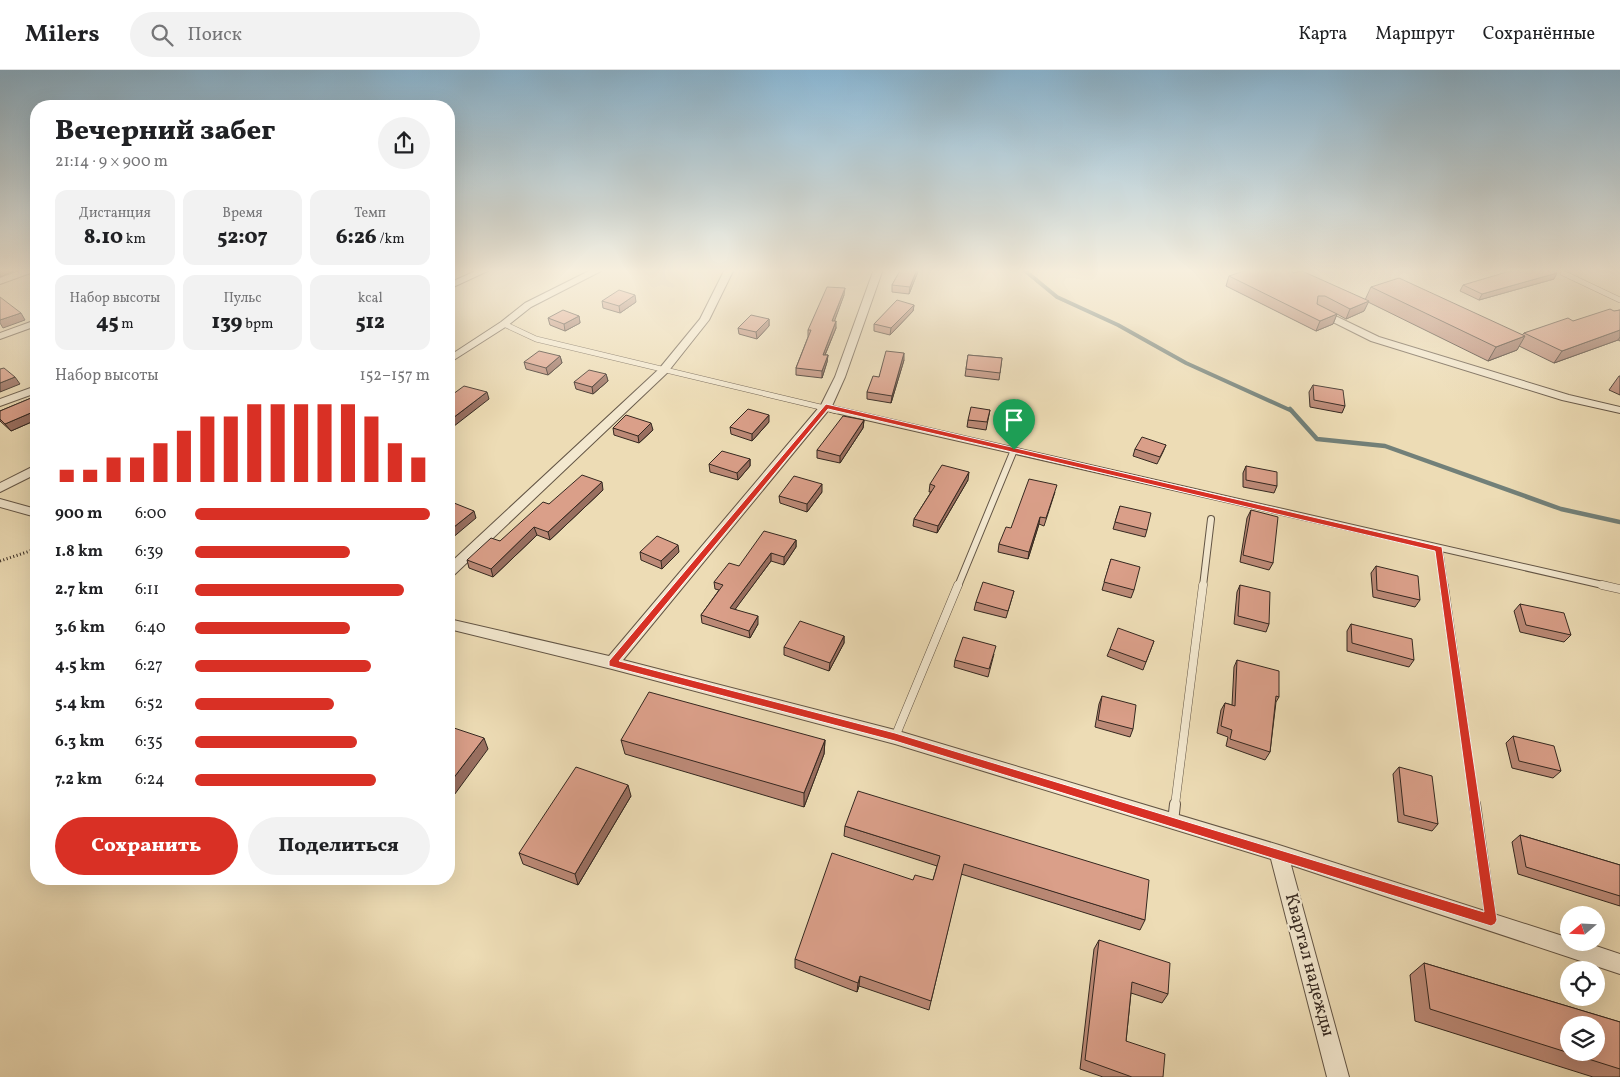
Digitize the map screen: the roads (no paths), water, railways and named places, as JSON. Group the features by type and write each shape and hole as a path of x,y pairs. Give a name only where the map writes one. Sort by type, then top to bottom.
{"street":[{"path":"455,356 514,316"},
{"path":"455,566 663,371 706,316"},
{"path":"612,663 826,406 840,377 862,316"},
{"path":"1328,316 1375,339 1566,398 1620,410"},
{"path":"0,336 30,325"},
{"path":"0,403 30,391"},
{"path":"0,488 30,472"},
{"path":"0,503 30,511"},
{"path":"455,625 612,663 895,737 1173,823 1279,853 1491,920 1620,964"},
{"name":"Квартал надежды","path":"1279,853 1338,1077"}],"lane":[{"path":"504,324 536,339 646,364 663,371 826,406 1439,549 1620,589"},
{"path":"895,737 1014,450"},
{"path":"1173,823 1211,520"},
{"path":"1439,549 1491,920"}],"waterway":[{"path":"1098,316 1186,363 1292,411"},
{"path":"1292,411 1317,439 1385,446 1561,509 1620,522"}]}
